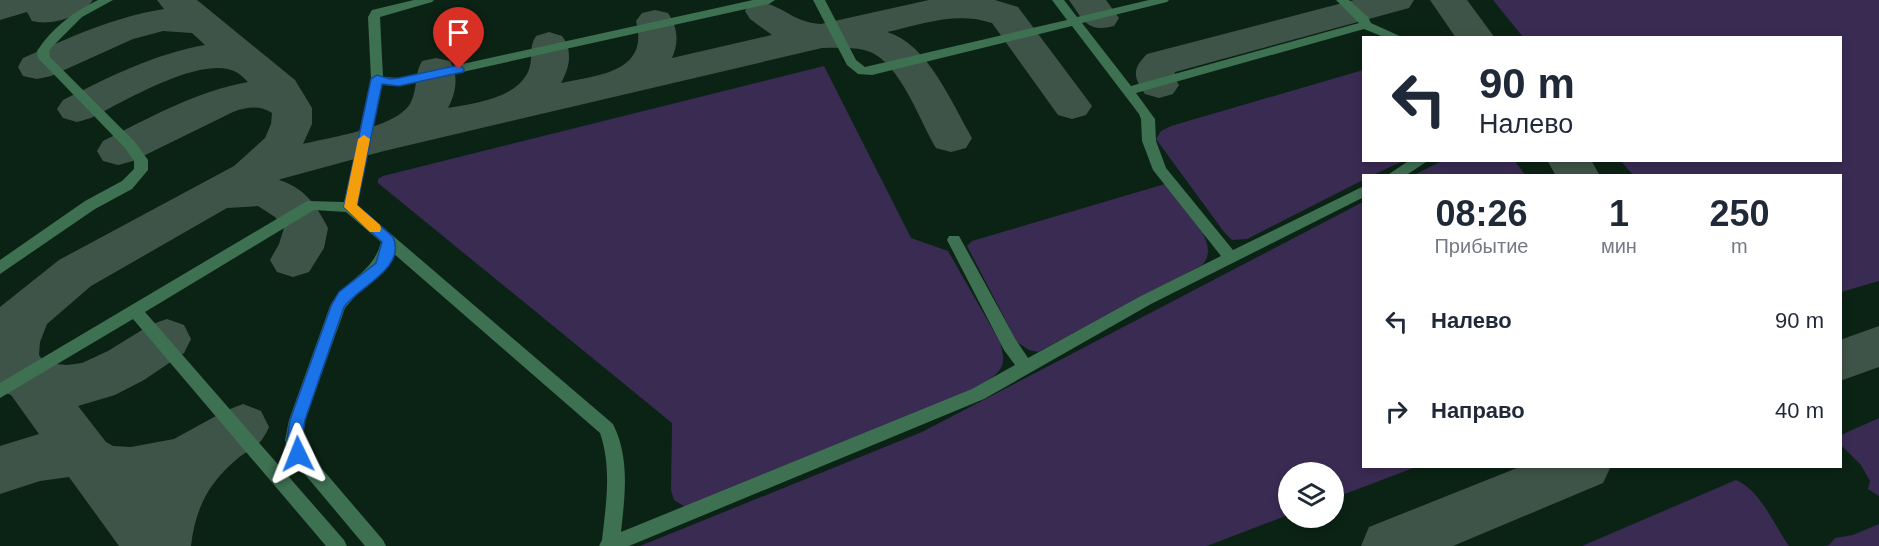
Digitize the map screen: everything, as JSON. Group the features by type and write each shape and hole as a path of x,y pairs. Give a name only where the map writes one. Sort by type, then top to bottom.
{"lane":[{"path":"0,268 90,205 127,185 141,170 141,160 130,145 44,58 43,51 48,44 78,14 107,0"},
{"path":"350,207 377,79 374,17 376,13 384,9 404,2 428,0"},
{"path":"377,79 389,83 399,82 769,0"},
{"path":"819,0 851,62 862,71 872,71 1163,0"},
{"path":"1058,0 1148,119 1149,141 1160,170 1230,257"},
{"path":"1342,0 1364,20 1365,26"},
{"path":"1127,91 1365,26 1392,36"},
{"path":"1397,174 1418,162"},
{"path":"0,391 312,205 350,207 607,429 615,447 617,465 609,545 959,403 1146,300 1362,192"},
{"path":"377,546 298,454 294,440 297,420 338,306 344,296 381,266 386,256 389,240"},
{"path":"954,240 1010,345 1026,368"},
{"path":"134,310 338,546"}],"shaded area":[{"path":"1493,0 1879,0 1879,281 1842,292 1842,174 1632,174 1622,162 1842,162 1842,36 1522,36"},
{"path":"824,66 911,238 948,251 1000,342 1003,354 1002,365 991,378 954,398 685,507 674,500 671,490 672,423 378,183 378,179"},
{"path":"1362,70 1362,162 1401,162 1375,174 1362,174 1362,181 1247,239 1232,240 1156,139 1161,131 1171,126"},
{"path":"1440,162 1516,162 1524,174 1416,174"},
{"path":"1165,184 1204,234 1207,256 1202,265 1038,352 1029,350 1017,342 967,246 972,241"},
{"path":"1362,203 1362,468 1413,468 1344,494 1344,462 1278,462 1278,519 1207,546 640,546 922,432"},
{"path":"1879,418 1879,496 1868,489 1870,481 1861,465 1842,446 1842,435"},
{"path":"1736,480 1745,485 1760,500 1789,546 1582,546"},
{"path":"1879,524 1879,546 1824,546 1829,545 1835,538 1853,535"}],"taxiway":[{"path":"0,9 27,0"},
{"path":"45,13 75,0"},
{"path":"175,0 205,25"},
{"path":"823,36 977,0"},
{"path":"1087,0 1101,18"},
{"path":"1159,85 1154,78 1154,70 1161,63 1396,0"},
{"path":"1448,0 1475,36"},
{"path":"944,8 977,6 1005,15 1072,106"},
{"path":"763,11 779,24 795,32 823,36"},
{"path":"37,67 98,39 141,24 163,20 185,20 205,25"},
{"path":"624,82 641,71 657,50 658,31 655,21"},
{"path":"205,25 249,63"},
{"path":"624,82 823,36"},
{"path":"823,36 878,41 893,49 917,77 951,138"},
{"path":"508,108 527,97 541,83 549,66 549,44"},
{"path":"77,109 139,78 185,61 208,57 231,57 249,63"},
{"path":"249,63 281,89 289,100 291,107"},
{"path":"399,134 423,116 428,108 435,91 436,70"},
{"path":"399,134 624,82"},
{"path":"118,151 204,109 234,98 264,95 279,99 291,107"},
{"path":"251,174 280,148 291,124 291,107"},
{"path":"30,310 75,273 193,206 267,168 399,134"},
{"path":"1569,162 1578,174"},
{"path":"219,194 245,189 258,190 281,198 291,206 306,228 301,248 293,260"},
{"path":"0,335 30,310"},
{"path":"28,380 15,362 14,348 20,328 30,310"},
{"path":"28,380 67,386 97,380 167,339"},
{"path":"1842,360 1879,346"},
{"path":"10,374 28,380"},
{"path":"28,380 87,459"},
{"path":"87,459 109,469 131,471 148,469 198,453 243,427"},
{"path":"163,546 168,516 178,491 185,479 215,447"},
{"path":"0,470 52,455 73,454 87,459"},
{"path":"87,459 152,546"},
{"path":"1389,546 1579,468"}],"slow traffic":[{"path":"364,139 350,207 375,228"}],"route":[{"path":"298,454 294,440 297,420 338,306 344,296 381,266 386,256 389,240 350,207 377,79 389,83 399,82 459,69"}]}
